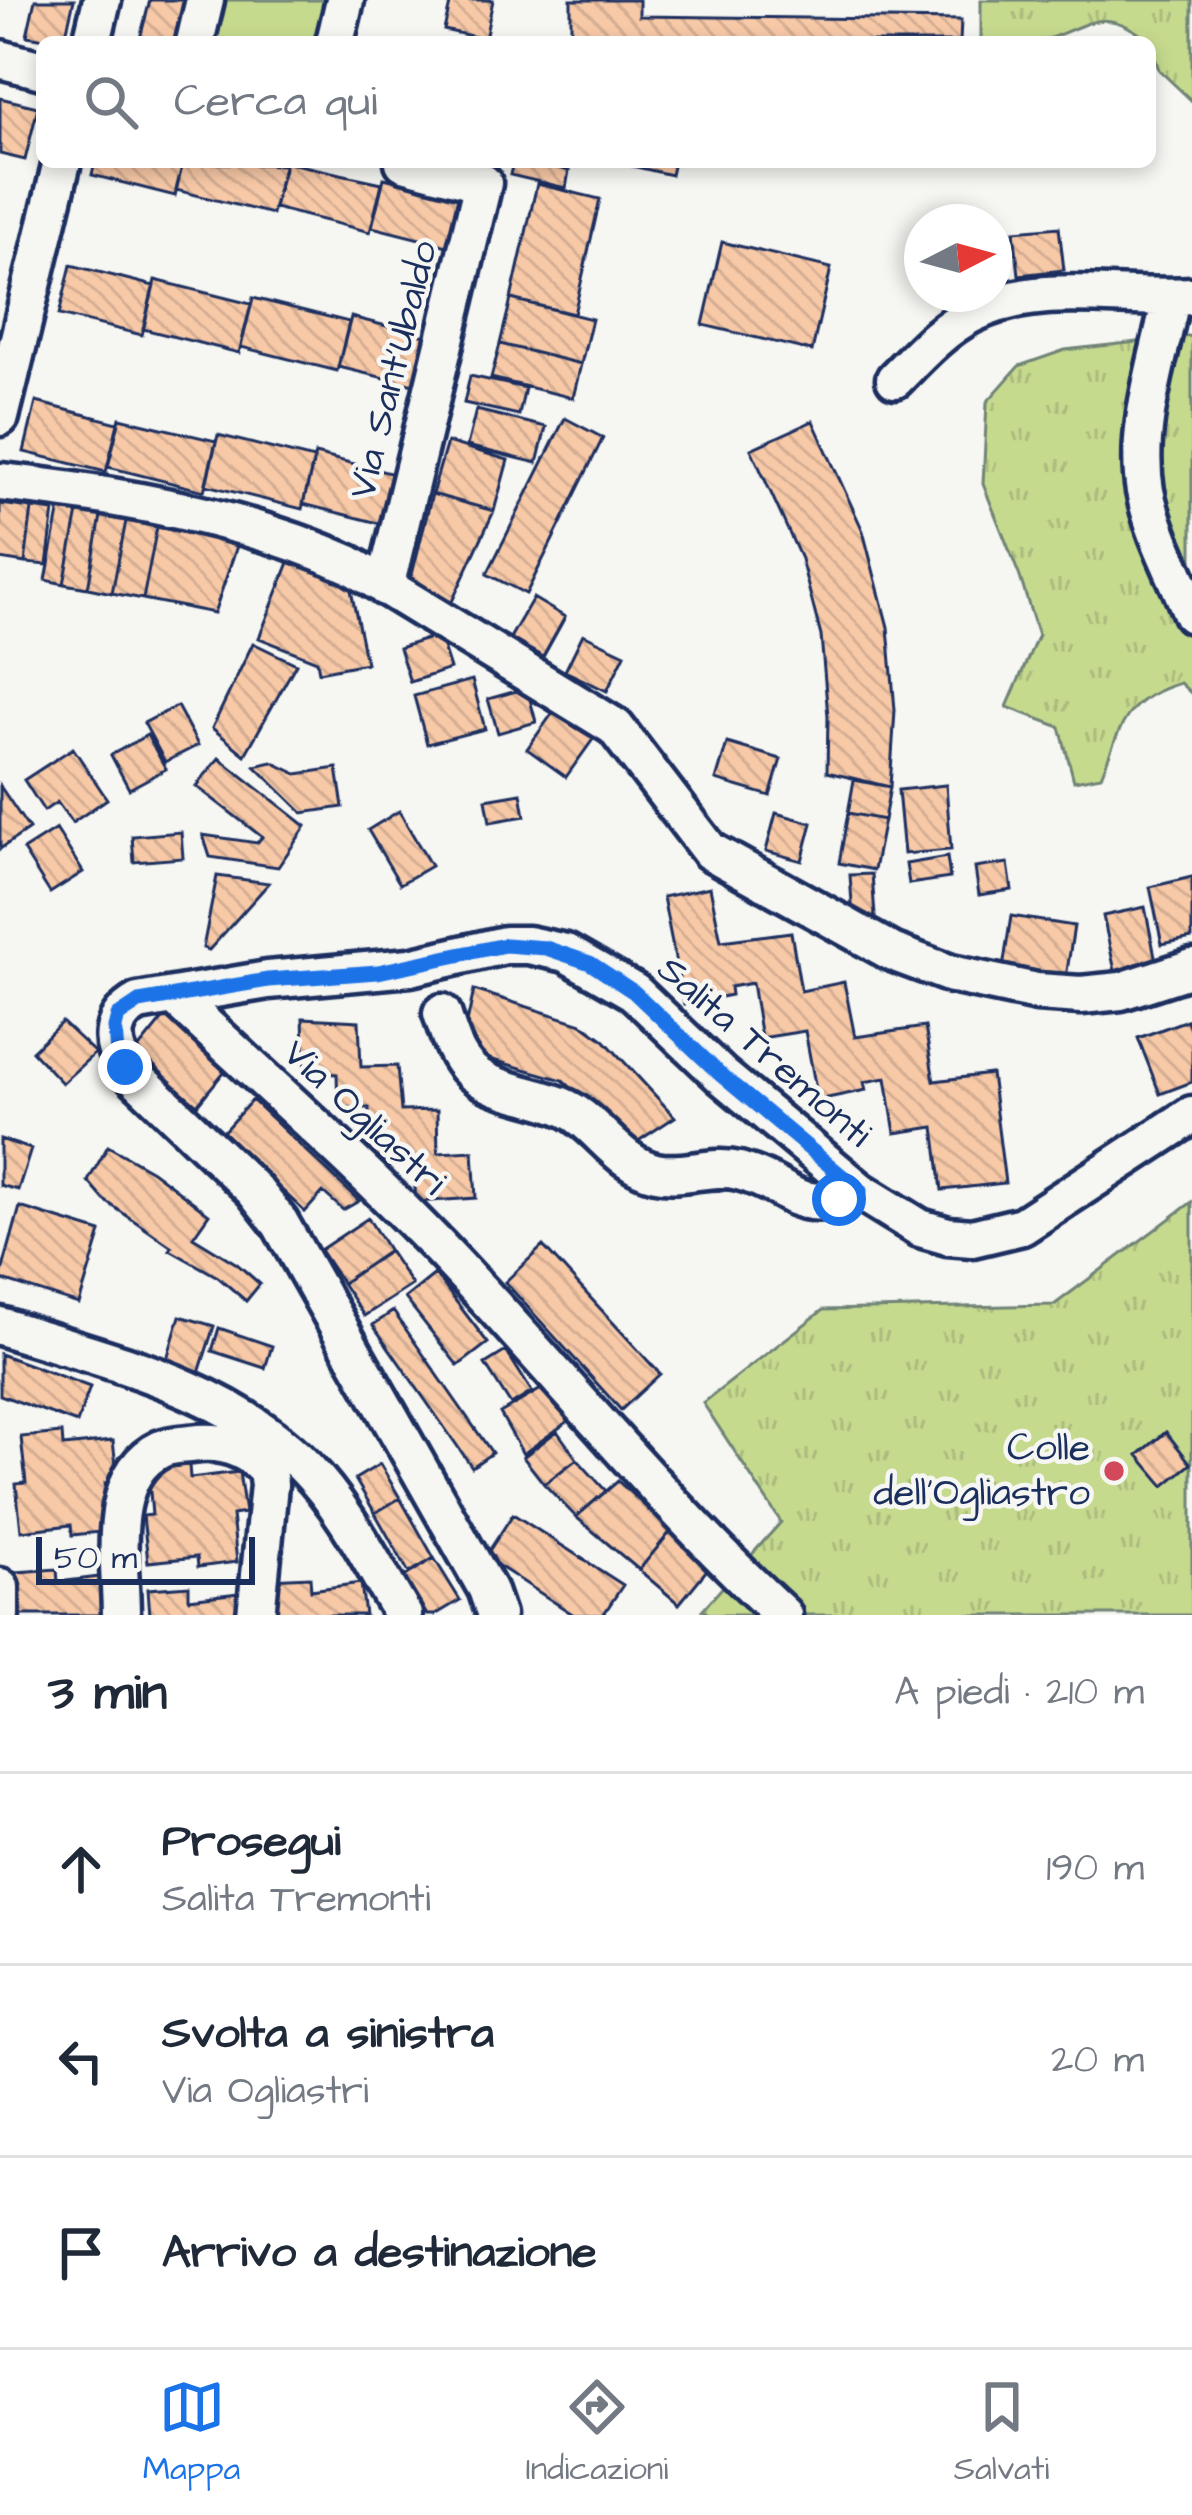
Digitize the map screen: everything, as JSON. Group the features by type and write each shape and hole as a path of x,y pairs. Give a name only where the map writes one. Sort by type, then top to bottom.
{"street":[{"path":"93,36 102,0"},
{"path":"196,36 205,0"},
{"path":"336,36 345,0"},
{"path":"0,59 36,68"},
{"path":"0,417 61,168"},
{"name":"Via Sant'Ubaldo","path":"385,587 483,183 427,168"},
{"path":"895,379 952,326 991,305 1061,296 1182,297 1145,422 1143,472 1149,508 1192,614"},
{"path":"0,482 166,510 275,535 349,564 615,727 710,851 892,952 951,974 1037,992 1081,995 1121,991 1192,968"},
{"name":"Salita Tremonti","path":"174,996 268,980 394,969 505,945 566,952 634,992 721,1075 860,1191 920,1228 948,1236 998,1234 1046,1213 1192,1114"},
{"path":"174,996 139,1002 118,1016 117,1055 150,1093 254,1190 280,1223 487,1589 496,1615"},
{"name":"Via Ogliastri","path":"174,996 432,1240 622,1451 783,1615"},
{"path":"442,1013 454,1051 472,1073 566,1108 631,1162 654,1172 733,1169 757,1177 788,1197 814,1204 860,1191"},
{"path":"0,1326 165,1380 261,1427 308,1469 333,1500 403,1615"},
{"path":"209,1442 220,1403"},
{"path":"121,1615 121,1502 133,1476 165,1447 209,1442 240,1448 267,1470 256,1615"},
{"path":"0,1587 0,1615"}],"green space":[{"path":"216,0 335,0 326,36 208,36"},
{"path":"981,0 1192,0 1192,101 1159,70 1156,36 1142,36 1118,23 1093,22 1057,36 981,36"},
{"path":"1192,336 1192,694 1180,683 1147,698 1127,717 1101,776 1074,781 1060,727 1007,707 1038,635 983,484 987,402 1019,366 1065,350"},
{"path":"1192,1202 1192,1615 711,1615 702,1610 781,1522 703,1403 823,1310 1054,1305"}],"building":[{"path":"35,0 74,0 65,36 27,36"},
{"path":"150,0 188,0 179,36 141,36"},
{"path":"451,0 493,0 486,36 444,30"},
{"path":"571,0 639,0 639,16 961,20 960,36 571,36"},
{"path":"0,98 36,107 25,160 0,154"},
{"path":"94,168 182,168 175,196 92,175"},
{"path":"182,168 284,168 272,214 176,190"},
{"path":"284,168 313,168 382,183 370,232 274,208"},
{"path":"512,168 569,171 566,188 510,175"},
{"path":"641,168 673,168 671,175"},
{"path":"384,178 467,199 455,248 372,227"},
{"path":"537,184 600,199 574,314 511,299"},
{"path":"1059,227 1064,270 1019,275 1014,231"},
{"path":"722,242 831,268 812,351 703,325"},
{"path":"71,265 154,286 142,335 59,315"},
{"path":"155,280 251,304 239,353 143,329"},
{"path":"253,298 349,322 337,371 241,347"},
{"path":"511,299 592,319 581,364 500,344"},
{"path":"351,317 434,338 422,387 338,367"},
{"path":"500,344 581,364 573,398 491,378"},
{"path":"470,376 525,388 519,415 464,403"},
{"path":"36,402 118,423 106,472 24,452"},
{"path":"476,410 546,427 537,463 467,446"},
{"path":"120,418 216,441 204,491 108,467"},
{"path":"565,418 603,438 526,594 487,574"},
{"path":"813,421 863,531 888,627 895,710 890,787 827,772 821,636 801,559 751,449"},
{"path":"218,435 314,459 302,509 206,485"},
{"path":"447,442 508,460 494,511 432,494"},
{"path":"315,454 398,475 386,525 303,504"},
{"path":"432,494 494,511 450,606 408,591"},
{"path":"0,504 32,508 25,563 0,559"},
{"path":"32,508 54,511 47,565 25,563"},
{"path":"60,508 78,512 64,584 46,580"},
{"path":"78,512 101,516 88,588 64,584"},
{"path":"101,516 126,521 112,593 88,588"},
{"path":"126,521 157,527 143,599 112,593"},
{"path":"157,527 238,543 214,613 143,599"},
{"path":"290,560 350,585 366,663 319,672 317,661 259,638"},
{"path":"533,598 565,617 543,657 510,638"},
{"path":"583,634 625,654 607,691 565,671"},
{"path":"439,635 450,669 410,682 399,648"},
{"path":"253,643 296,664 245,755 212,728"},
{"path":"472,680 485,729 427,744 414,696"},
{"path":"527,688 536,722 498,733 488,699"},
{"path":"562,700 601,728 566,777 527,749"},
{"path":"177,706 198,745 165,762 144,723"},
{"path":"147,735 166,769 129,789 111,755"},
{"path":"727,743 781,759 770,796 716,780"},
{"path":"73,748 107,799 72,823 57,802 44,811 24,780"},
{"path":"219,758 306,826 278,867 210,857 203,835 257,843 262,837 196,786"},
{"path":"272,762 297,774 337,768 343,807 303,813 255,766"},
{"path":"854,780 890,787 884,820 848,813"},
{"path":"946,785 951,850 904,854 898,790"},
{"path":"0,786 29,829 0,849"},
{"path":"521,793 525,816 490,822 486,799"},
{"path":"399,811 431,866 400,884 368,830"},
{"path":"776,813 812,823 802,861 766,851"},
{"path":"848,813 884,820 874,870 839,863"},
{"path":"56,829 83,872 50,893 23,850"},
{"path":"181,832 183,858 134,862 132,836"},
{"path":"947,857 950,878 909,884 906,864"},
{"path":"1008,863 1012,890 979,895 975,868"},
{"path":"872,874 875,916 853,918 850,875"},
{"path":"217,876 269,883 209,950 203,948"},
{"path":"1192,877 1192,938 1162,944 1150,887"},
{"path":"710,887 721,941 791,932 801,991 844,982 855,1037 925,1027 934,1081 991,1074 1005,1183 942,1190 934,1127 895,1133 886,1078 864,1082 866,1090 818,1100 805,1031 761,1038 752,983 730,987 731,995 684,1004 663,897"},
{"path":"1145,907 1158,971 1117,980 1103,916"},
{"path":"1011,916 1074,926 1065,984 1002,975"},
{"path":"474,990 582,1024 604,1040 675,1117 632,1145 563,1080 461,1051"},
{"path":"166,1015 228,1067 197,1105 135,1053"},
{"path":"303,1018 359,1021 361,1067 397,1066 401,1111 437,1110 438,1153 473,1151 476,1198 416,1202 413,1159 369,1161 369,1108 338,1108 337,1074 305,1072"},
{"path":"1187,1020 1192,1034 1192,1082 1160,1094 1138,1038"},
{"path":"62,1022 95,1053 62,1083 32,1051"},
{"path":"252,1100 359,1201 343,1210 323,1192 305,1212 222,1133"},
{"path":"0,1139 31,1149 18,1190 0,1185"},
{"path":"108,1146 152,1171 209,1214 193,1237 260,1284 246,1301 104,1200 88,1181"},
{"path":"20,1207 101,1232 79,1304 0,1279"},
{"path":"368,1218 389,1251 342,1283 320,1250"},
{"path":"543,1246 660,1374 621,1410 505,1282"},
{"path":"389,1251 412,1285 364,1316 342,1283"},
{"path":"435,1274 488,1343 458,1366 405,1298"},
{"path":"393,1311 492,1453 472,1467 373,1325"},
{"path":"180,1316 214,1326 199,1373 166,1362"},
{"path":"219,1328 272,1346 265,1368 212,1351"},
{"path":"506,1351 532,1392 511,1405 485,1364"},
{"path":"0,1354 90,1387 77,1423 0,1395"},
{"path":"543,1388 570,1420 523,1454 500,1413"},
{"path":"557,1431 577,1459 544,1484 523,1457"},
{"path":"1166,1432 1191,1464 1164,1486 1138,1455"},
{"path":"62,1433 63,1446 113,1441 118,1482 105,1483 110,1531 72,1535 71,1525 21,1531 16,1484 26,1483 21,1437"},
{"path":"577,1459 606,1491 576,1517 544,1484"},
{"path":"380,1464 400,1498 375,1513 355,1479"},
{"path":"189,1465 190,1478 239,1472 245,1513 232,1515 237,1562 198,1567 197,1557 148,1562 143,1516 152,1515 148,1468"},
{"path":"618,1481 671,1531 639,1570 576,1517"},
{"path":"400,1498 434,1558 409,1573 375,1513"},
{"path":"513,1514 623,1585 603,1615 574,1615 485,1557"},
{"path":"671,1531 711,1565 679,1604 639,1570"},
{"path":"434,1558 460,1600 427,1615 404,1577"},
{"path":"57,1569 58,1582 108,1576 113,1615 21,1615 17,1572"},
{"path":"310,1577 311,1590 361,1583 365,1615 272,1615 269,1579"},
{"path":"189,1586 189,1599 239,1593 242,1615 150,1615 148,1589"}],"place":[{"name":"Colle dell'Ogliastro","path":"1114,1471"}],"route":[{"path":"125,1067 117,1055 115,1028 118,1016 139,1002 268,980 378,972 505,945 546,948 590,963 634,992 721,1075 860,1191 839,1199"}]}
